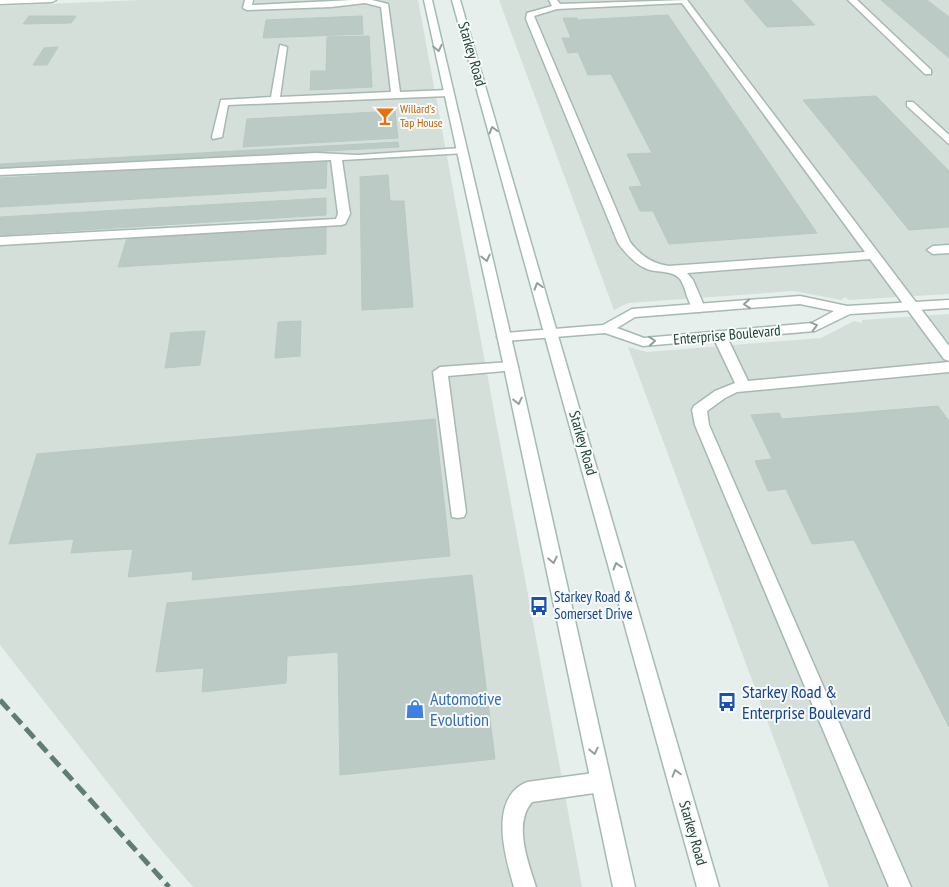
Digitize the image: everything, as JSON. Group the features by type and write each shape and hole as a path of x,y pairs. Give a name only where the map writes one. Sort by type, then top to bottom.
{"main road":[{"path":"0,2 52,0"},
{"path":"249,0 247,8 331,5 363,0 385,6 396,95"},
{"name":"Starkey Road","path":"428,0 511,367 624,887"},
{"name":"Starkey Road","path":"456,0 708,887"},
{"path":"874,255 678,270 652,267 638,259 624,243 530,19 530,15 555,3 683,0 913,306 949,356"},
{"path":"852,0 928,72"},
{"path":"275,100 283,47"},
{"path":"217,137 224,102 448,93"},
{"path":"910,104 949,141"},
{"path":"0,172 316,156 358,158 462,151"},
{"path":"0,241 341,222 344,214 336,158"},
{"path":"933,250 949,249"},
{"path":"678,270 686,280 698,308"},
{"name":"Enterprise Boulevard","path":"606,329 632,313 800,300 847,310 949,304"},
{"name":"Enterprise Boulevard","path":"504,336 606,329 643,342 815,327 847,310"},
{"path":"719,335 744,386"},
{"path":"458,512 440,372 511,367"},
{"path":"900,887 702,425 699,410 730,388 949,367"},
{"path":"525,887 516,849 513,821 519,799 527,792 600,782"}],"shaded area":[{"path":"142,0 418,0 582,887 193,887 151,838 0,645 0,6"},
{"path":"499,0 949,0 949,294 849,300 845,297 841,300 794,291 628,303 614,310"},
{"path":"949,314 949,887 829,887 628,347 647,352 821,338 854,321 862,323 862,320"}],"building":[{"path":"744,0 791,0 815,25 767,27"},
{"path":"881,0 927,0 949,17 949,58"},
{"path":"668,15 817,233 669,244 653,211 640,211 629,187 642,186 627,154 652,153 611,74 588,75 578,52 568,53 562,38 571,38 563,18 577,18 578,20"},
{"path":"29,16 76,16 71,23 23,24"},
{"path":"362,16 363,34 263,38 266,20"},
{"path":"369,36 372,87 310,90 311,71 326,71 327,37"},
{"path":"58,47 47,65 33,65 44,48"},
{"path":"876,96 949,171 949,227 909,230 803,100"},
{"path":"395,111 398,138 243,147 247,119"},
{"path":"398,142 399,147 0,169 0,164"},
{"path":"327,159 326,188 0,207 0,178"},
{"path":"388,175 390,201 404,201 413,307 362,310 360,177"},
{"path":"326,198 326,215 0,235 0,217"},
{"path":"326,227 326,254 118,267 127,238"},
{"path":"301,321 300,356 275,358 278,322"},
{"path":"205,331 200,365 165,368 171,333"},
{"path":"938,406 949,421 949,727 854,540 812,544 786,489 768,491 755,461 772,459 751,415 779,413 782,419"},
{"path":"435,419 450,556 192,580 193,571 128,577 133,549 71,553 74,539 9,544 37,454"},
{"path":"472,575 495,759 340,775 338,652 287,656 286,683 202,692 204,668 156,672 167,603"}],"railway":[{"path":"0,700 169,887"}],"place":[{"name":"Willard's Tap House","path":"385,116"},
{"name":"Starkey Road & Somerset Drive","path":"539,606"},
{"name":"Starkey Road & Enterprise Boulevard","path":"727,702"},
{"name":"Automotive Evolution","path":"415,709"}]}
